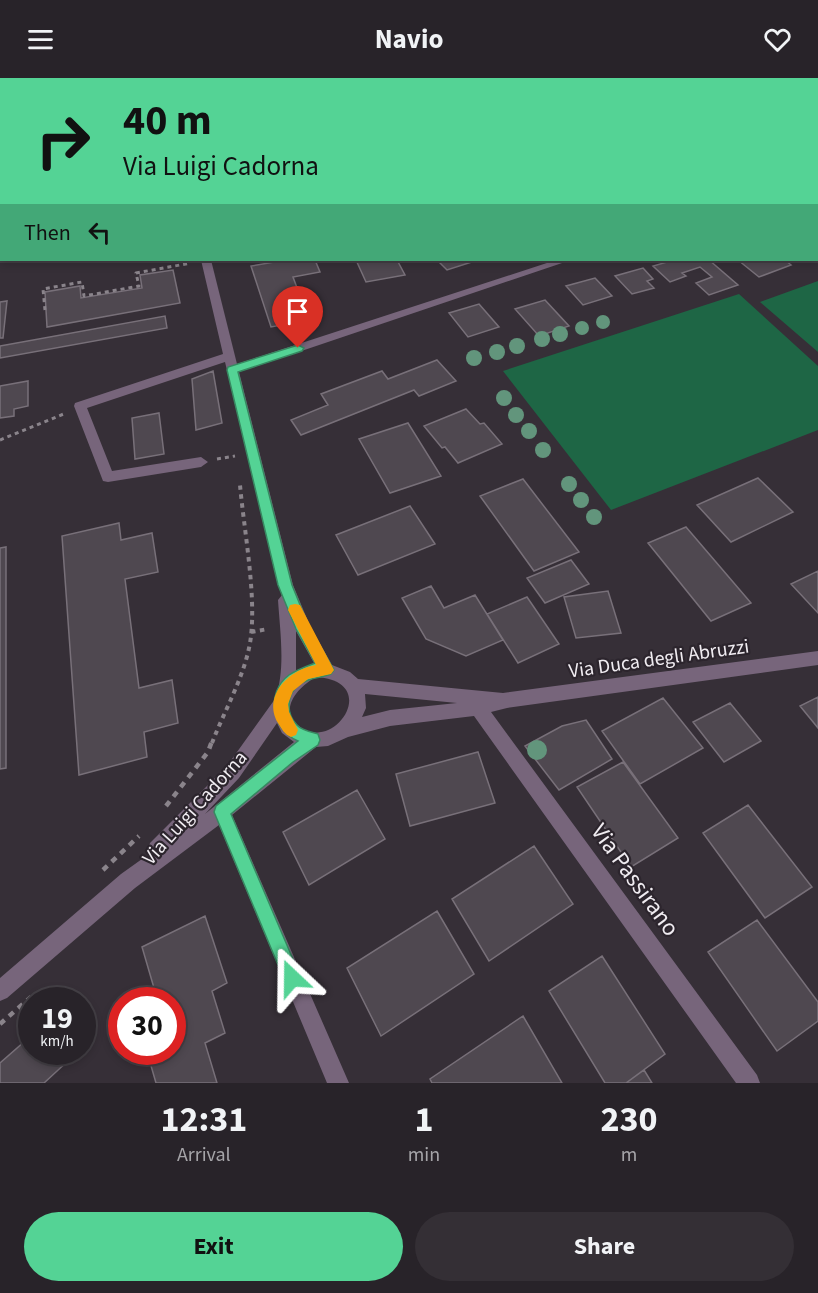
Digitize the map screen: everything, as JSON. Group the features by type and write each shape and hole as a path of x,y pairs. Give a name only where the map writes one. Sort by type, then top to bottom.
{"street":[{"path":"207,261 285,585 303,629 326,670"},
{"path":"232,370 563,261"},
{"path":"201,462 108,477 80,406 230,356"},
{"path":"284,695 304,673 326,670 337,672 354,686 357,709 353,720 344,730 334,736 312,740 292,731 281,714 289,640 285,585"},
{"name":"Via Duca degli Abruzzi","path":"344,730 390,718 478,708 507,700 818,658"},
{"name":"Via Duca degli Abruzzi","path":"354,686 507,700"},
{"name":"Via Luigi Cadorna","path":"128,881 233,772 284,695"},
{"name":"Via Passirano","path":"478,708 749,1083"},
{"name":"Via Luigi Cadorna","path":"0,991 128,881 222,812 312,740"},
{"path":"222,812 338,1083"}],"path":[{"path":"45,310 43,289 82,282 84,296 139,286 136,273 191,261 194,274"},
{"path":"0,440 80,406"},
{"path":"232,446 236,467"},
{"path":"238,477 252,608 251,632"},
{"path":"93,878 141,833"}],"green space":[{"path":"818,281 818,352 760,302"},
{"path":"739,294 818,366 818,430 611,510 503,371"}],"building":[{"path":"280,261 315,261 320,272 293,277 309,320 271,327 251,266"},
{"path":"356,261 398,261 405,275 366,282"},
{"path":"438,261 475,261 447,270"},
{"path":"670,261 710,261 738,285 709,295 696,283 712,277 700,267 682,273 686,276 670,282 653,266"},
{"path":"739,261 786,261 791,265 759,277"},
{"path":"643,268 653,279 647,281 654,288 632,294 615,276"},
{"path":"173,270 180,303 47,327 45,292 80,286 81,298 142,288 140,275"},
{"path":"595,278 612,296 583,305 566,286"},
{"path":"545,300 569,326 539,336 515,309"},
{"path":"7,301 3,338 0,338 0,302"},
{"path":"479,304 499,327 468,337 449,313"},
{"path":"165,316 167,328 0,358 0,346"},
{"path":"437,360 456,381 419,396 414,390 301,435 291,420 328,405 321,394 382,371 388,379"},
{"path":"213,371 222,423 196,430 192,379"},
{"path":"28,381 28,406 14,409 14,416 0,418 0,386"},
{"path":"466,409 480,424 484,423 502,444 458,463 424,426"},
{"path":"159,413 164,454 135,459 132,418"},
{"path":"408,423 441,476 390,493 359,439"},
{"path":"758,478 793,512 731,542 697,505"},
{"path":"523,479 579,552 534,571 480,496"},
{"path":"410,506 435,544 358,575 336,535"},
{"path":"119,523 121,540 152,533 158,572 125,579 139,688 172,680 178,723 144,732 147,757 79,775 62,536"},
{"path":"686,527 751,603 711,621 648,543"},
{"path":"6,547 6,768 0,769 0,548"},
{"path":"571,560 589,584 545,603 527,578"},
{"path":"818,571 818,613 791,584"},
{"path":"431,586 444,608 475,595 503,640 466,656 426,639 402,598"},
{"path":"608,591 621,633 576,638 564,597"},
{"path":"527,597 559,644 518,663 487,614"},
{"path":"818,697 818,728 800,706"},
{"path":"663,698 703,748 640,784 602,731"},
{"path":"730,703 761,741 724,762 693,722"},
{"path":"586,720 612,759 559,790 525,746 562,726"},
{"path":"478,752 495,803 410,826 396,774"},
{"path":"623,762 678,838 631,867 577,787"},
{"path":"357,790 385,839 309,885 283,832"},
{"path":"748,805 812,887 765,918 703,833"},
{"path":"534,846 573,904 489,961 452,899"},
{"path":"437,911 474,974 381,1036 347,968"},
{"path":"205,916 227,983 212,991 225,1033 205,1043 217,1083 156,1083 151,1065 186,1065 186,987 154,987 142,947"},
{"path":"757,920 818,1002 818,1021 777,1051 708,952"},
{"path":"602,956 665,1054 626,1083 605,1083 549,991"},
{"path":"523,1016 562,1083 432,1083 430,1079"},
{"path":"18,1047 18,1065 64,1065 44,1083 0,1083 0,1063"},
{"path":"644,1070 652,1083 626,1083"}],"slow traffic":[{"path":"291,730 281,714 281,704 287,687 304,673 326,670 295,610"}],"route":[{"path":"292,978 222,812 312,740 292,731 285,723 281,714 281,704 287,687 295,679 304,673 326,670 303,629 285,585 232,370 298,348"}]}
